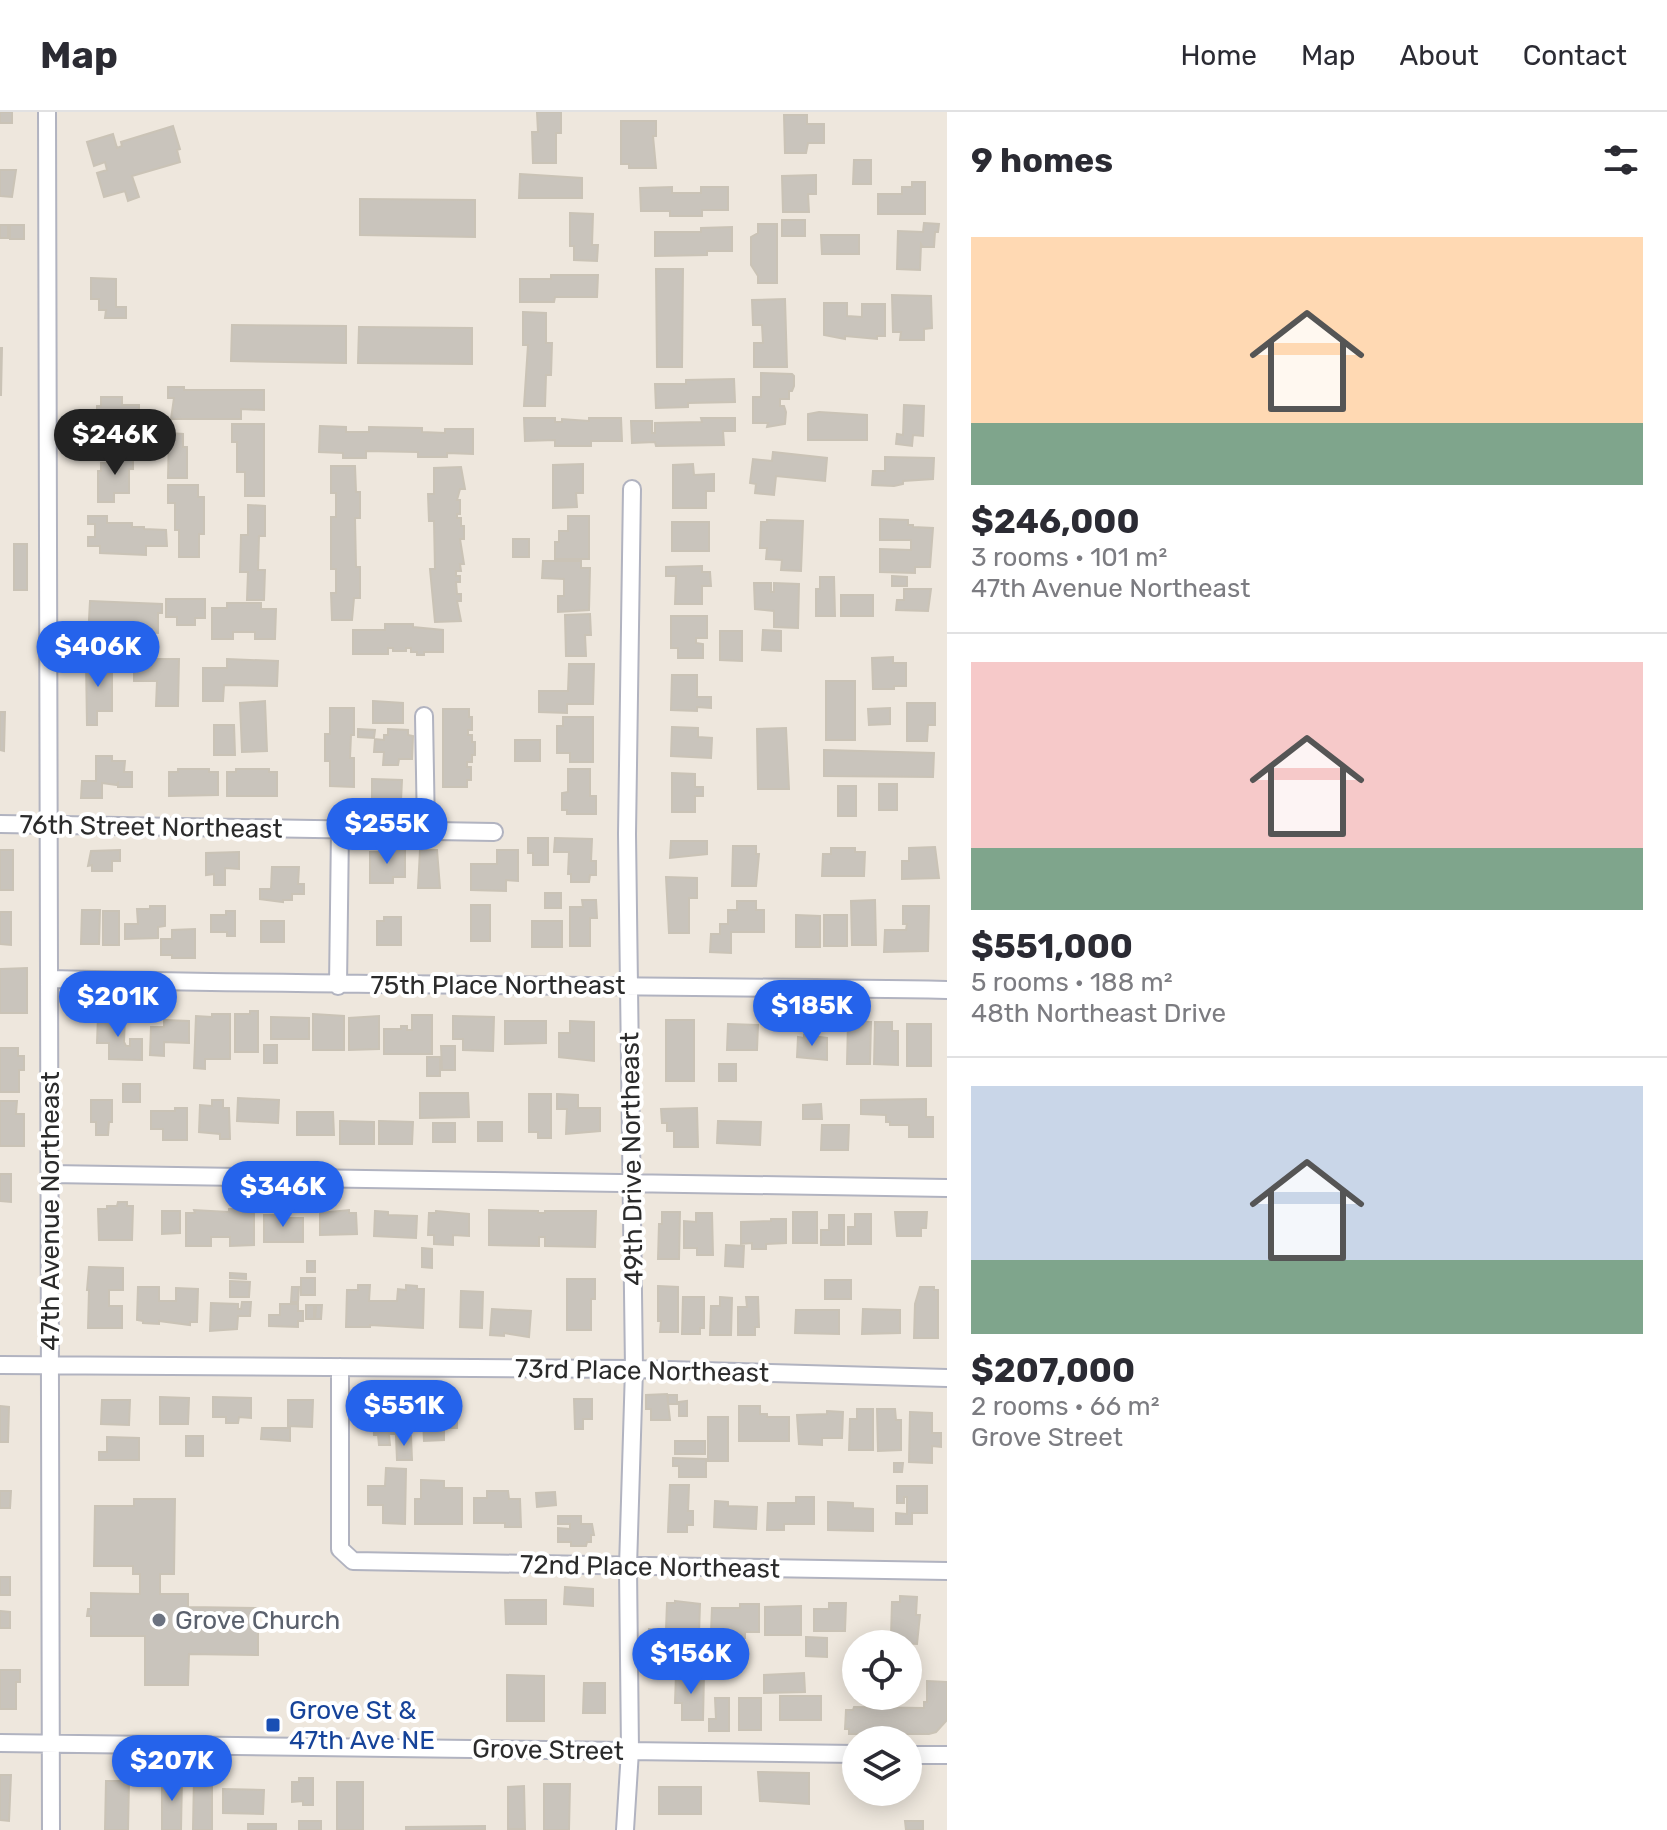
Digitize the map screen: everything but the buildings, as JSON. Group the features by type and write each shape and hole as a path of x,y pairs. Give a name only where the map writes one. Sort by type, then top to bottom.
{"street":[{"name":"47th Avenue Northeast","path":"47,112 51,1830"},
{"name":"49th Drive Northeast","path":"625,1830 630,1751 628,1567 634,1369 627,834 632,489"},
{"path":"424,716 426,831"},
{"name":"76th Street Northeast","path":"0,824 494,832"},
{"path":"338,986 340,829"},
{"name":"75th Place Northeast","path":"50,979 338,986 630,984 947,990"},
{"path":"50,1174 947,1188"},
{"name":"73rd Place Northeast","path":"0,1365 634,1369 947,1378"},
{"name":"72nd Place Northeast","path":"340,1367 340,1549 353,1561 947,1571"},
{"name":"Grove Street","path":"0,1743 842,1754"},
{"path":"922,1755 947,1755"}],"place":[{"name":"Grove Church","path":"159,1620"},
{"name":"Grove St & 47th Ave NE","path":"273,1725"}]}
